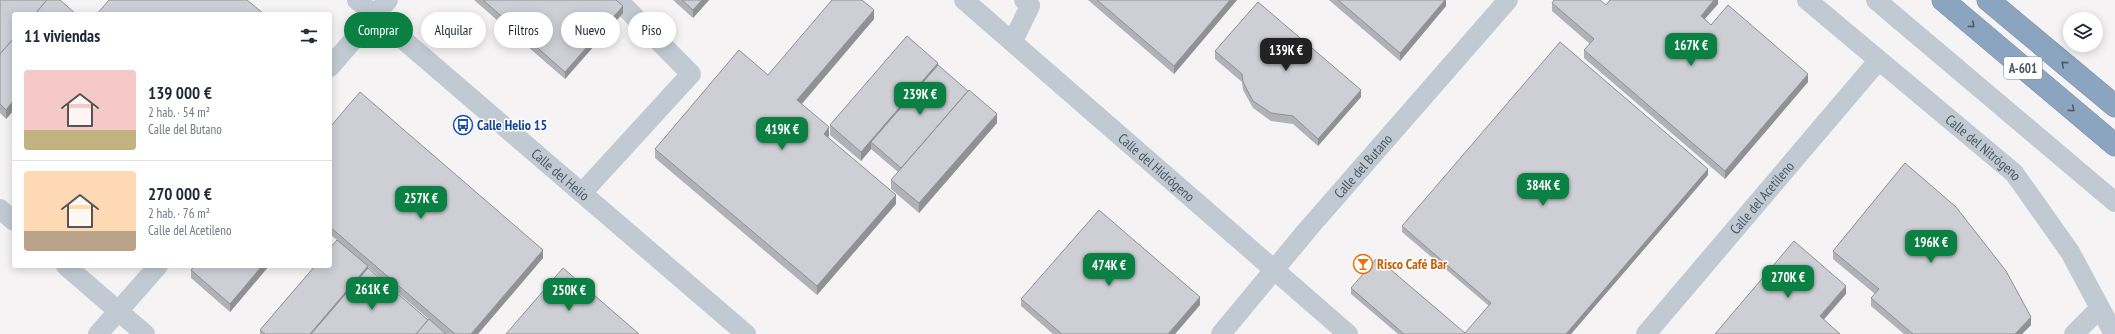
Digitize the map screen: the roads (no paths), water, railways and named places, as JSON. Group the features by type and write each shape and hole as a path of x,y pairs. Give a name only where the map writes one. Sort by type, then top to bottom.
{"highway":[{"name":"A-601","path":"1943,0 2115,145"},
{"name":"A-601","path":"1988,0 2115,106"}],"street":[{"name":"Calle del Helio","path":"357,0 371,12"},
{"path":"378,12 388,0"},
{"path":"582,193 691,74 618,0"},
{"name":"Calle del Hidrógeno","path":"964,0 1348,334"},
{"path":"1012,41 1030,6 1024,0"},
{"name":"Calle del Butano","path":"1221,334 1508,0"},
{"name":"Calle del Nitrógeno","path":"1807,0 1878,61 2014,173 2070,252 2099,309 2114,334"},
{"path":"1876,0 2115,202"},
{"path":"332,65 346,48"},
{"name":"Calle del Helio","path":"413,48 746,334"},
{"name":"Calle del Acetileno","path":"1646,334 1878,61"},
{"path":"0,209 12,219"},
{"path":"68,268 145,334"},
{"path":"98,334 156,268"},
{"path":"2074,334 2099,309"}],"place":[{"name":"Calle Helio 15","path":"463,125"},
{"name":"Risco Café Bar","path":"1363,264"}]}
